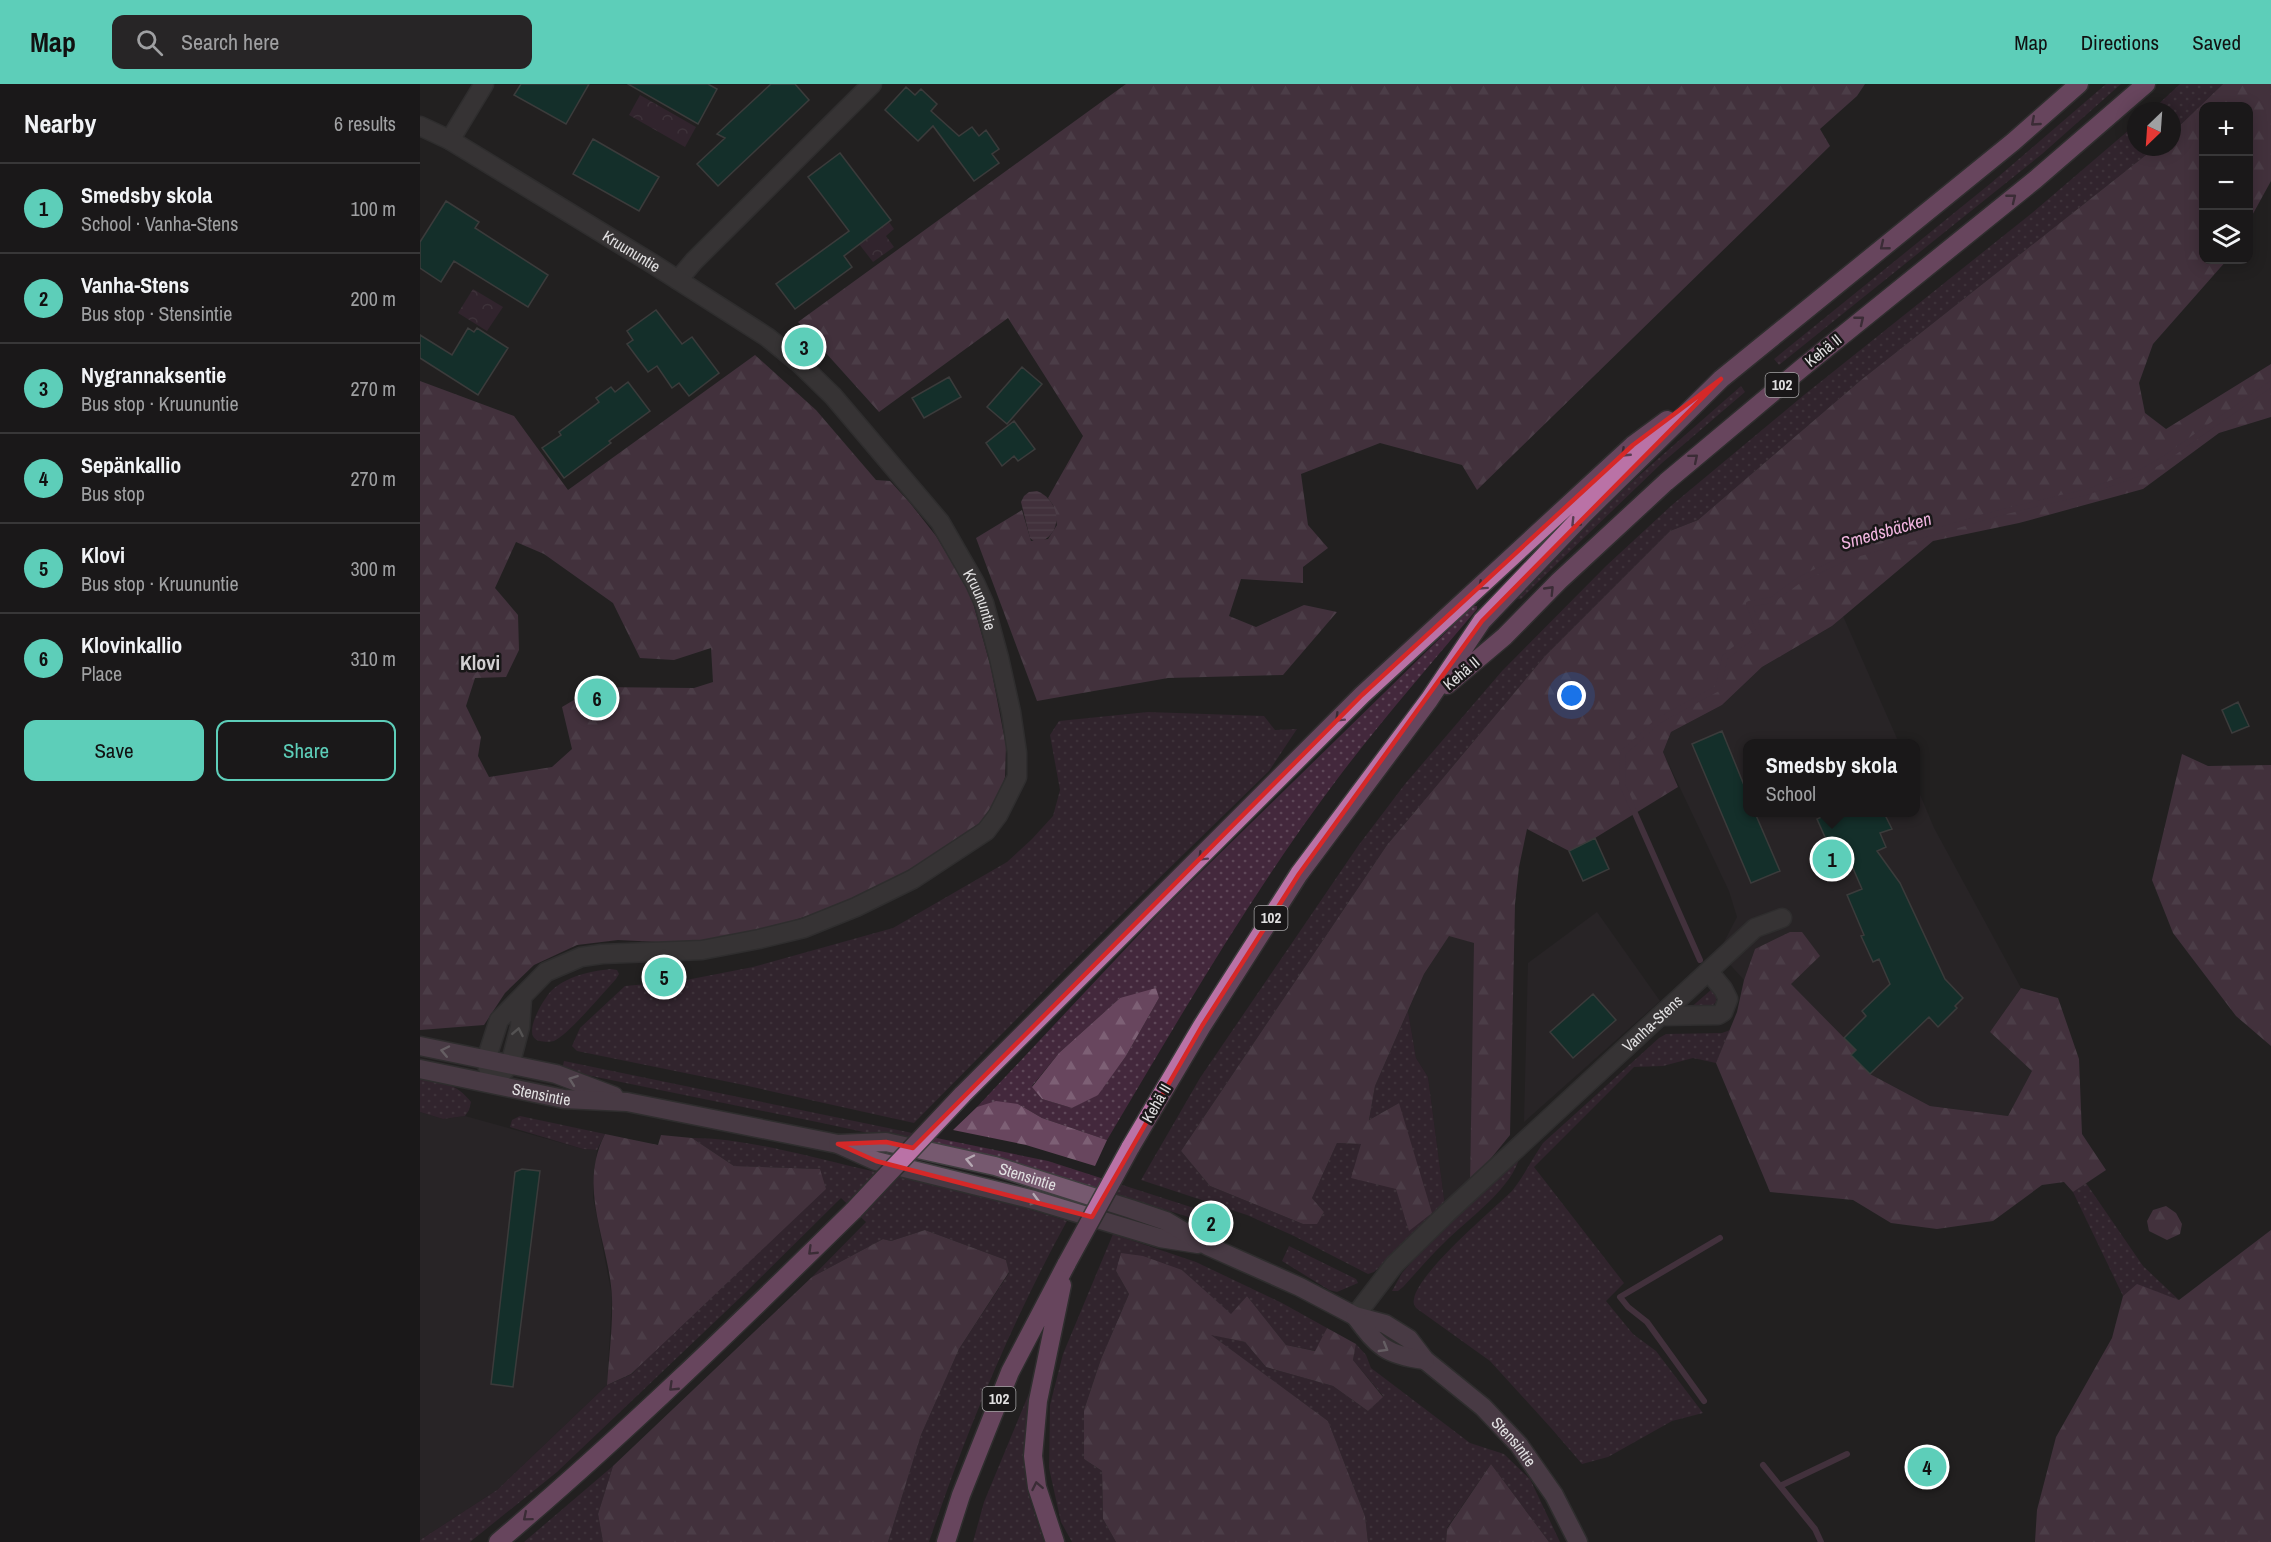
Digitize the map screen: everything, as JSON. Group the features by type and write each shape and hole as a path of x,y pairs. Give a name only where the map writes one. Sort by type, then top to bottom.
{"highway":[{"name":"Kehä II","path":"946,1542 961,1495 1010,1372 1130,1148 1202,1026 1299,874 1430,700 1482,621 1585,513 1721,379 2013,142 2079,84"},
{"name":"Kehä II","path":"1430,700 1505,636 1558,581 1666,482 1802,368 2036,179 2146,84"},
{"path":"498,1542 571,1481 670,1390 854,1210 962,1095 1362,695 1634,445 1721,379"},
{"path":"1055,1542 1037,1487 1033,1456 1038,1401 1067,1263"}],"main road":[{"name":"Stensintie","path":"420,1046 569,1078 627,1102"},
{"name":"Stensintie","path":"420,1069 564,1099 627,1102 838,1144 886,1142 995,1166 1166,1221 1208,1246 1300,1287 1355,1316 1385,1324 1409,1339 1425,1360 1483,1407 1519,1445 1554,1495 1578,1542"}],"street":[{"path":"450,140 484,84"},
{"path":"678,280 694,261 872,84"},
{"name":"Kruununtie","path":"420,126 450,140 678,280 767,338 814,376 884,453 940,522 963,559 984,603 1011,712 1017,753 1017,777 998,815 986,831 913,879 856,907 804,928 759,939 702,950 613,953 581,957 546,972 499,1020 486,1060"},
{"name":"Vanha-Stens","path":"1355,1316 1401,1258 1466,1195 1755,928 1782,918"},
{"path":"1660,1016 1718,1016 1723,1012 1728,999 1709,972"},
{"path":"492,1083 510,1065 520,1027 522,998"},
{"path":"486,1060 492,1083"}],"highlighted area":[{"path":"1721,379 1482,621 1299,874 1202,1026 1092,1217 876,1161 838,1144 886,1142 913,1148 1362,695 1633,445"}],"shaded area":[{"path":"1037,491 1051,502 1056,518 1051,534 1036,543 1030,538 1021,502 1029,492"},
{"path":"1843,616 1897,739 1743,739 1743,817 1920,817 1920,795 1934,828 2021,988 1990,1032 2033,1071 2008,1116 1930,1106 1870,1074 1851,1055 1814,1008 1755,949 1744,980 1724,958 1722,946 1737,917 1729,891 1663,752 1671,732 1722,705 1762,667 1832,626"},
{"path":"1597,912 1660,1001 1524,1122 1528,963"},
{"path":"1449,935 1475,943 1470,1184 1445,1206 1428,1077 1416,1058 1408,1011 1424,974"},
{"path":"420,1112 443,1119 465,1116 583,1149 597,1150 593,1197 612,1296 607,1385 497,1490 420,1540"}],"green space":[{"path":"1126,84 1865,84 1857,96 1820,129 1830,146 1477,490 1462,465 1380,443 1301,474 1308,525 1328,548 1303,567 1303,583 1241,579 1229,616 1256,627 1304,605 1337,612 1283,675 1168,678 1037,701 976,538 1022,510 1031,541 1048,539 1057,525 1053,505 1048,498 1083,436 1008,318 879,412 798,322"},
{"path":"2106,84 2121,84 2042,154 1779,365 1774,359 1991,183"},
{"path":"2180,84 2223,84 2204,102 2199,102 2199,107 2181,124 2181,102 2161,102"},
{"path":"2223,84 2271,84 2271,181 2253,214 2253,102 2204,102"},
{"path":"640,95 696,127 685,147 629,115"},
{"path":"2199,107 2199,264 2223,264 2153,344 2139,383 2145,413 2166,429 2271,364 2271,417 2219,433 2143,489 2019,523 1933,541 1832,626 1762,667 1722,705 1671,732 1663,752 1678,787 1595,838 1569,851 1527,829 1519,867 1515,904 1510,1135 1470,1184 1474,943 1449,936 1424,974 1375,1086 1369,1120 1399,1103 1432,1213 1409,1231 1396,1189 1351,1178 1361,1144 1337,1143 1312,1198 1324,1212 1317,1224 1303,1224 1210,1186 1181,1151 1387,845 1545,656 1670,531 1698,520 1861,380 2145,156 2181,156 2181,124"},
{"path":"2127,132 2127,156 2145,156 1861,380 1698,520 1670,531 1545,656 1387,845 1181,1151 1210,1186 1303,1224 1316,1224 1324,1212 1312,1198 1337,1143 1361,1144 1397,1189 1410,1230 1399,1103 1369,1120 1375,1086 1408,1011 1416,1058 1428,1077 1445,1206 1374,1272 1368,1274 1247,1215 1141,1180 1200,1078 1358,846 1405,784 1502,671 1606,566 1672,505 1804,395 2032,213"},
{"path":"889,222 894,229 886,236 894,247 873,262 859,244"},
{"path":"473,289 503,307 487,331 458,313"},
{"path":"755,355 816,410 876,480 890,481 910,503 936,536 970,592 991,668 1006,746 1005,777 996,805 975,828 909,870 843,904 765,930 699,944 618,940 577,945 534,965 505,993 484,1025 420,1030 420,381 514,416 568,490","holes":["516,542 544,554 613,603 640,658 674,660 711,648 713,682 694,688 596,687 562,707 572,749 552,767 489,777 478,756 481,737 466,706 475,678 506,677 519,650 518,615 495,588"]},
{"path":"1741,386 1745,392 1662,463 1521,599 1517,599 1521,592 1610,501"},
{"path":"1473,606 1477,606 1477,609 1355,756 1306,821 1246,910 1107,1140 1042,1118 1018,1104 977,1107 1162,910","holes":["1120,998 1159,998 1126,1056 1098,1094 1072,1108 1042,1099 1032,1086 1059,1053"]},
{"path":"1148,712 1264,716 1275,730 1297,729 1269,771 1067,968 914,1123 577,1051 572,1046 580,1028 625,986 681,981 753,967 893,928 1007,862 1053,816 1060,790 1050,735 1059,721"},
{"path":"2182,754 2208,766 2271,765 2271,1046 2236,1016 2173,933 2152,880"},
{"path":"1790,932 1802,932 1820,956 1791,984 1856,1050 1851,1055 1870,1074 1930,1106 2008,1116 2032,1071 1990,1032 2021,988 2058,998 2079,1059 2082,1134 2106,1170 2073,1192 2064,1182 2042,1185 1993,1221 1937,1229 1891,1223 1853,1200 1770,1192 1716,1063 1737,1012 1744,980 1755,949"},
{"path":"617,970 619,974 616,979 568,1031 553,1041 534,1038 532,1033 535,1018 551,991 579,975"},
{"path":"1156,988 1159,998 1126,1056 1098,1095 1072,1108 1042,1099 1032,1087 1059,1053 1120,998"},
{"path":"1712,989 1716,995 1716,1002 1711,1007 1688,1010"},
{"path":"1730,1030 1716,1063 1693,1058 1663,1066 1634,1067 1534,1167 1624,1283 1606,1301 1633,1334 1656,1351 1703,1413 1672,1421 1608,1457 1582,1464 1490,1361 1416,1308 1414,1299 1418,1288 1441,1259 1512,1191 1543,1143 1659,1038 1666,1034 1722,1033"},
{"path":"564,1061 1048,1161 1197,1209 1192,1218 1034,1169 562,1070"},
{"path":"420,1077 442,1082 466,1096 471,1102 465,1116 443,1119 420,1112"},
{"path":"996,1101 1018,1104 1042,1118 1107,1140 1095,1166 1026,1145 953,1130 977,1107"},
{"path":"520,1116 605,1134 597,1150 583,1149 510,1127 512,1120"},
{"path":"605,1134 658,1145 661,1135 692,1138 734,1166 820,1169 826,1189 631,1374 607,1385 612,1297 594,1195 597,1154"},
{"path":"692,1138 732,1141 794,1153 988,1198 1067,1221 1008,1338 958,1460 929,1542 888,1542 921,1435 959,1349 1009,1273 1006,1260 925,1230 891,1241 883,1239 812,1277 866,1222 841,1198 557,1472 470,1542 420,1542 497,1490 607,1385 632,1374 820,1169 734,1166"},
{"path":"1515,1159 1518,1162 1513,1173 1496,1195 1439,1247 1403,1287 1398,1291 1392,1291 1402,1273 1422,1250"},
{"path":"2086,1183 2143,1266 2179,1300 2137,1285 2123,1296 2073,1192"},
{"path":"2166,1206 2176,1213 2182,1224 2180,1234 2167,1240 2149,1231 2147,1221 2153,1210"},
{"path":"925,1230 1006,1260 1009,1272 959,1349 921,1435 888,1542 603,1542 598,1514 613,1466 812,1277 883,1239 891,1241"},
{"path":"2271,1230 2271,1542 2035,1542 2037,1510 2056,1437 2112,1338 2123,1296 2137,1284 2179,1300"},
{"path":"1113,1234 1196,1262 1282,1303 1327,1328 1316,1351 1286,1345 1247,1296 1231,1315 1182,1270 1116,1271 1129,1294 1101,1359 1084,1410 1084,1459 1102,1471 1103,1519 1116,1542 1072,1542 1061,1522 1049,1468 1050,1405 1063,1354"},
{"path":"1289,1246 1356,1279 1358,1283 1337,1292 1329,1290 1282,1261"},
{"path":"1121,1253 1143,1256 1182,1270 1231,1314 1247,1296 1286,1345 1315,1351 1327,1328 1356,1344 1353,1360 1383,1397 1368,1411 1333,1386 1266,1367 1245,1342 1211,1335 1328,1421 1365,1516 1368,1542 1116,1542 1103,1519 1102,1471 1084,1459 1084,1410 1101,1359 1129,1294 1116,1271"},
{"path":"1209,1334 1245,1342 1266,1367 1333,1386 1368,1411 1383,1396 1353,1360 1356,1344 1366,1355 1371,1368 1470,1443 1504,1454 1530,1479 1560,1542 1549,1542 1491,1464 1447,1528 1446,1542 1368,1542 1365,1516 1328,1421"},
{"path":"1030,1391 1025,1465 1030,1500 1044,1542 973,1542 984,1502"},
{"path":"1491,1464 1549,1542 1446,1542 1447,1529"},
{"path":"613,1466 598,1514 603,1542 524,1542"}],"building":[{"path":"521,84 589,84 566,124 514,95"},
{"path":"628,84 708,84 717,89 698,124"},
{"path":"771,84 795,84 809,100 718,186 697,164 725,138 717,134"},
{"path":"906,87 915,95 921,89 937,104 931,111 959,136 972,127 979,136 986,130 999,149 992,154 999,163 974,181 933,126 918,141 885,110"},
{"path":"593,139 659,177 639,211 573,174"},
{"path":"840,153 891,220 844,256 852,267 795,309 776,284 849,231 808,177"},
{"path":"446,201 479,222 475,228 548,275 528,307 454,261 441,282 420,268 420,242"},
{"path":"656,310 682,344 692,337 719,373 689,396 679,383 672,388 657,366 648,372 627,344 633,340 627,331"},
{"path":"468,328 474,332 477,328 508,348 478,395 420,358 420,335 452,355"},
{"path":"1022,367 1042,384 1007,424 987,407"},
{"path":"949,377 961,397 924,418 912,398"},
{"path":"628,382 650,411 564,478 542,448 561,435 559,432 599,402 596,398 611,387 615,392"},
{"path":"1014,421 1035,449 1018,461 1014,456 1002,466 986,443"},
{"path":"2238,702 2249,726 2232,733 2222,710"},
{"path":"1722,731 1743,783 1743,817 1757,817 1780,871 1751,883 1692,744"},
{"path":"1821,817 1886,817 1892,829 1880,833 1886,847 1877,851 1900,883 1945,979 1963,998 1955,1006 1957,1008 1938,1027 1929,1017 1870,1074 1851,1055 1856,1050 1844,1038 1866,1016 1862,1011 1890,984 1879,959 1873,962 1847,895 1862,889 1845,850 1833,855 1817,819"},
{"path":"1595,838 1609,869 1583,881 1569,851"},
{"path":"1593,994 1616,1020 1573,1058 1550,1032"},
{"path":"522,1169 540,1171 513,1387 491,1384 515,1172"}],"waterway":[{"name":"Smedsbäcken","path":"1700,960 1622,784 1623,753 1658,721 1718,688 1725,657 1759,631 1749,604 1772,600 1799,580 1849,556 2006,511 2087,492 2140,473 2164,459 2271,384"},
{"path":"1704,1401 1647,1322 1628,1307 1620,1297 1720,1238"},
{"path":"1780,1486 1847,1454"},
{"path":"1763,1465 1815,1529 1821,1542"}],"place":[{"name":"Nygrannaksentie","path":"804,347"},
{"name":"Klovinkallio","path":"597,698"},
{"name":"Smedsby skola","path":"1832,859"},
{"name":"Klovi","path":"664,977"},
{"name":"Vanha-Stens","path":"1211,1223"},
{"name":"Sepänkallio","path":"1927,1467"}],"district":[{"name":"Klovi","path":"480,663"}]}
